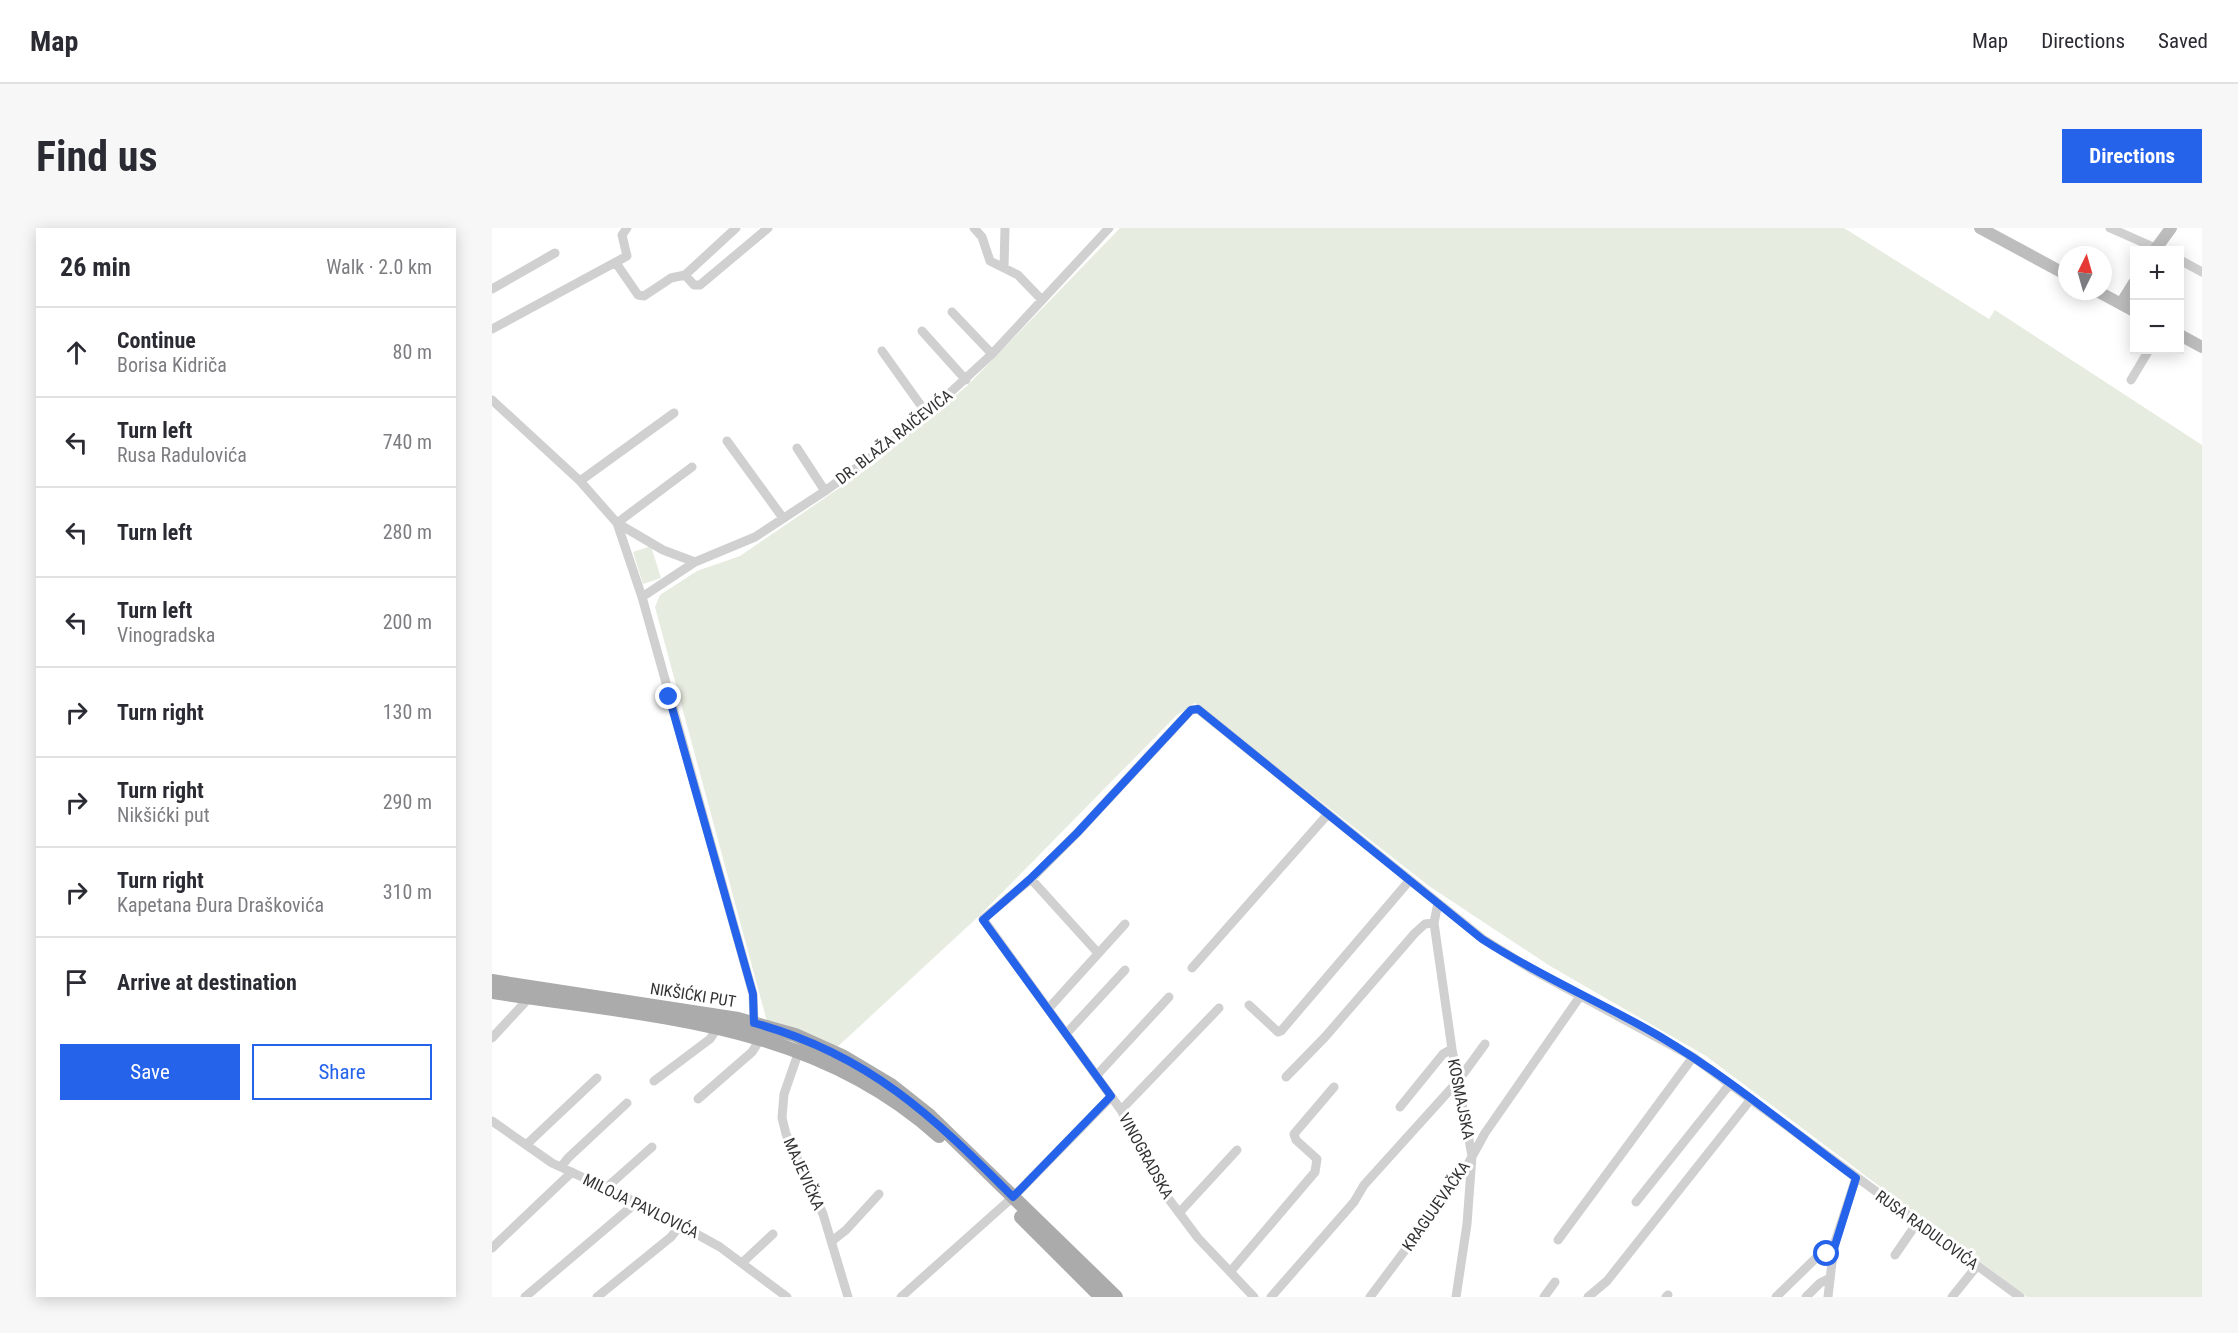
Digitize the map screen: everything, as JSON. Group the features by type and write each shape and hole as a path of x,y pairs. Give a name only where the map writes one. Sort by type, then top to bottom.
{"main road":[{"path":"1980,228 2058,270"},
{"path":"2160,246 2171,228"},
{"path":"2121,304 2130,289"},
{"path":"2112,299 2130,309"},
{"path":"2184,337 2202,347"},
{"name":"NIKŠIĆKI PUT","path":"492,981 699,1012 754,1023 823,1047 884,1080 936,1121 1010,1200 1116,1297"},
{"path":"492,992 718,1028 761,1038 799,1051 858,1078 921,1121 1010,1200 1101,1297"}],"street":[{"path":"492,329 619,261 628,252 622,235 627,228"},
{"path":"619,261 641,297 671,278 685,275 736,228"},
{"path":"685,275 694,285 700,285 768,228"},
{"path":"974,228 982,237 990,261 1024,279 1042,300"},
{"path":"1004,268 1005,228"},
{"name":"DR. BLAŽA RAIČEVIĆA","path":"642,597 695,562 755,537 825,491 927,414 992,354 1109,228"},
{"path":"2110,228 2148,246"},
{"path":"492,289 555,253"},
{"path":"2184,263 2202,272"},
{"path":"952,312 992,354"},
{"path":"922,331 966,380"},
{"path":"882,351 927,414"},
{"path":"2131,380 2147,354"},
{"path":"492,400 580,481 617,523 663,550 695,562"},
{"path":"580,481 674,413"},
{"path":"727,441 783,518"},
{"path":"796,448 825,491"},
{"path":"617,523 692,467"},
{"path":"617,523 642,597 753,994 754,1023"},
{"name":"RUSA RADULOVIĆA","path":"1030,879 1191,710 1203,711 1409,881 1501,951 1693,1057 2020,1297"},
{"path":"1192,968 1328,814"},
{"path":"1030,879 1098,953"},
{"name":"VINOGRADSKA","path":"1030,879 983,920 1121,1110 1152,1172 1179,1213 1254,1297"},
{"path":"1249,1005 1278,1032 1281,1032 1409,881"},
{"name":"KOSMAJSKA","path":"1438,903 1434,923 1452,1049 1472,1156 1467,1224 1456,1297"},
{"path":"1286,1077 1326,1036 1415,933 1425,924 1434,923"},
{"path":"1048,1008 1125,924"},
{"path":"1066,1034 1125,970"},
{"name":"KRAGUJEVAČKA","path":"1370,1297 1463,1173 1472,1156 1581,995"},
{"path":"1096,1076 1169,997"},
{"path":"492,1038 529,998"},
{"path":"1121,1110 1219,1008"},
{"path":"654,1081 710,1039 718,1028"},
{"path":"698,1099 752,1052 761,1038"},
{"path":"1271,1297 1354,1203 1364,1185 1458,1081 1485,1044"},
{"path":"1400,1107 1443,1054 1452,1049"},
{"name":"MAJEVIČKA","path":"799,1051 784,1094 782,1118 786,1134 823,1214 848,1297"},
{"path":"1558,1240 1693,1057"},
{"path":"526,1145 597,1078"},
{"path":"1636,1202 1730,1084"},
{"path":"1230,1272 1315,1172 1317,1159 1296,1140 1294,1134 1334,1087"},
{"path":"902,1297 1010,1200 1111,1096"},
{"path":"1588,1297 1606,1281 1751,1099"},
{"path":"561,1167 627,1103"},
{"name":"MILOJA PAVLOVIĆA","path":"493,1123 561,1167 681,1224 743,1262 787,1297"},
{"path":"606,1188 652,1147"},
{"path":"1179,1213 1237,1150"},
{"path":"492,1248 572,1172"},
{"path":"1828,1297 1832,1255 1856,1178"},
{"path":"832,1241 846,1230 879,1194"},
{"path":"525,1297 637,1202"},
{"path":"1895,1255 1917,1222"},
{"path":"597,1297 671,1237 681,1224"},
{"path":"743,1262 774,1234"},
{"path":"1776,1297 1818,1256 1832,1255"},
{"path":"1952,1297 1977,1266"},
{"path":"1806,1297 1820,1283 1830,1278"},
{"path":"1544,1297 1555,1282"}],"shaded area":[{"path":"1120,228 1844,228 1989,319 1995,310 2202,445 2202,1297 2027,1297 1706,1056 1550,966 1429,886 1195,703 1177,715 980,915 833,1051 769,1029 655,607 660,595 697,571 740,556 873,465 968,385"},
{"path":"651,546 661,578 643,584 633,552"}],"route":[{"path":"669,697 753,994 754,1023 795,1035 823,1047 884,1080 936,1121 1013,1197 1111,1096 1018,965 983,920 1030,879 1077,833 1191,710 1198,709 1482,939 1693,1057 1856,1178 1850,1190 1832,1255 1827,1254"}]}
